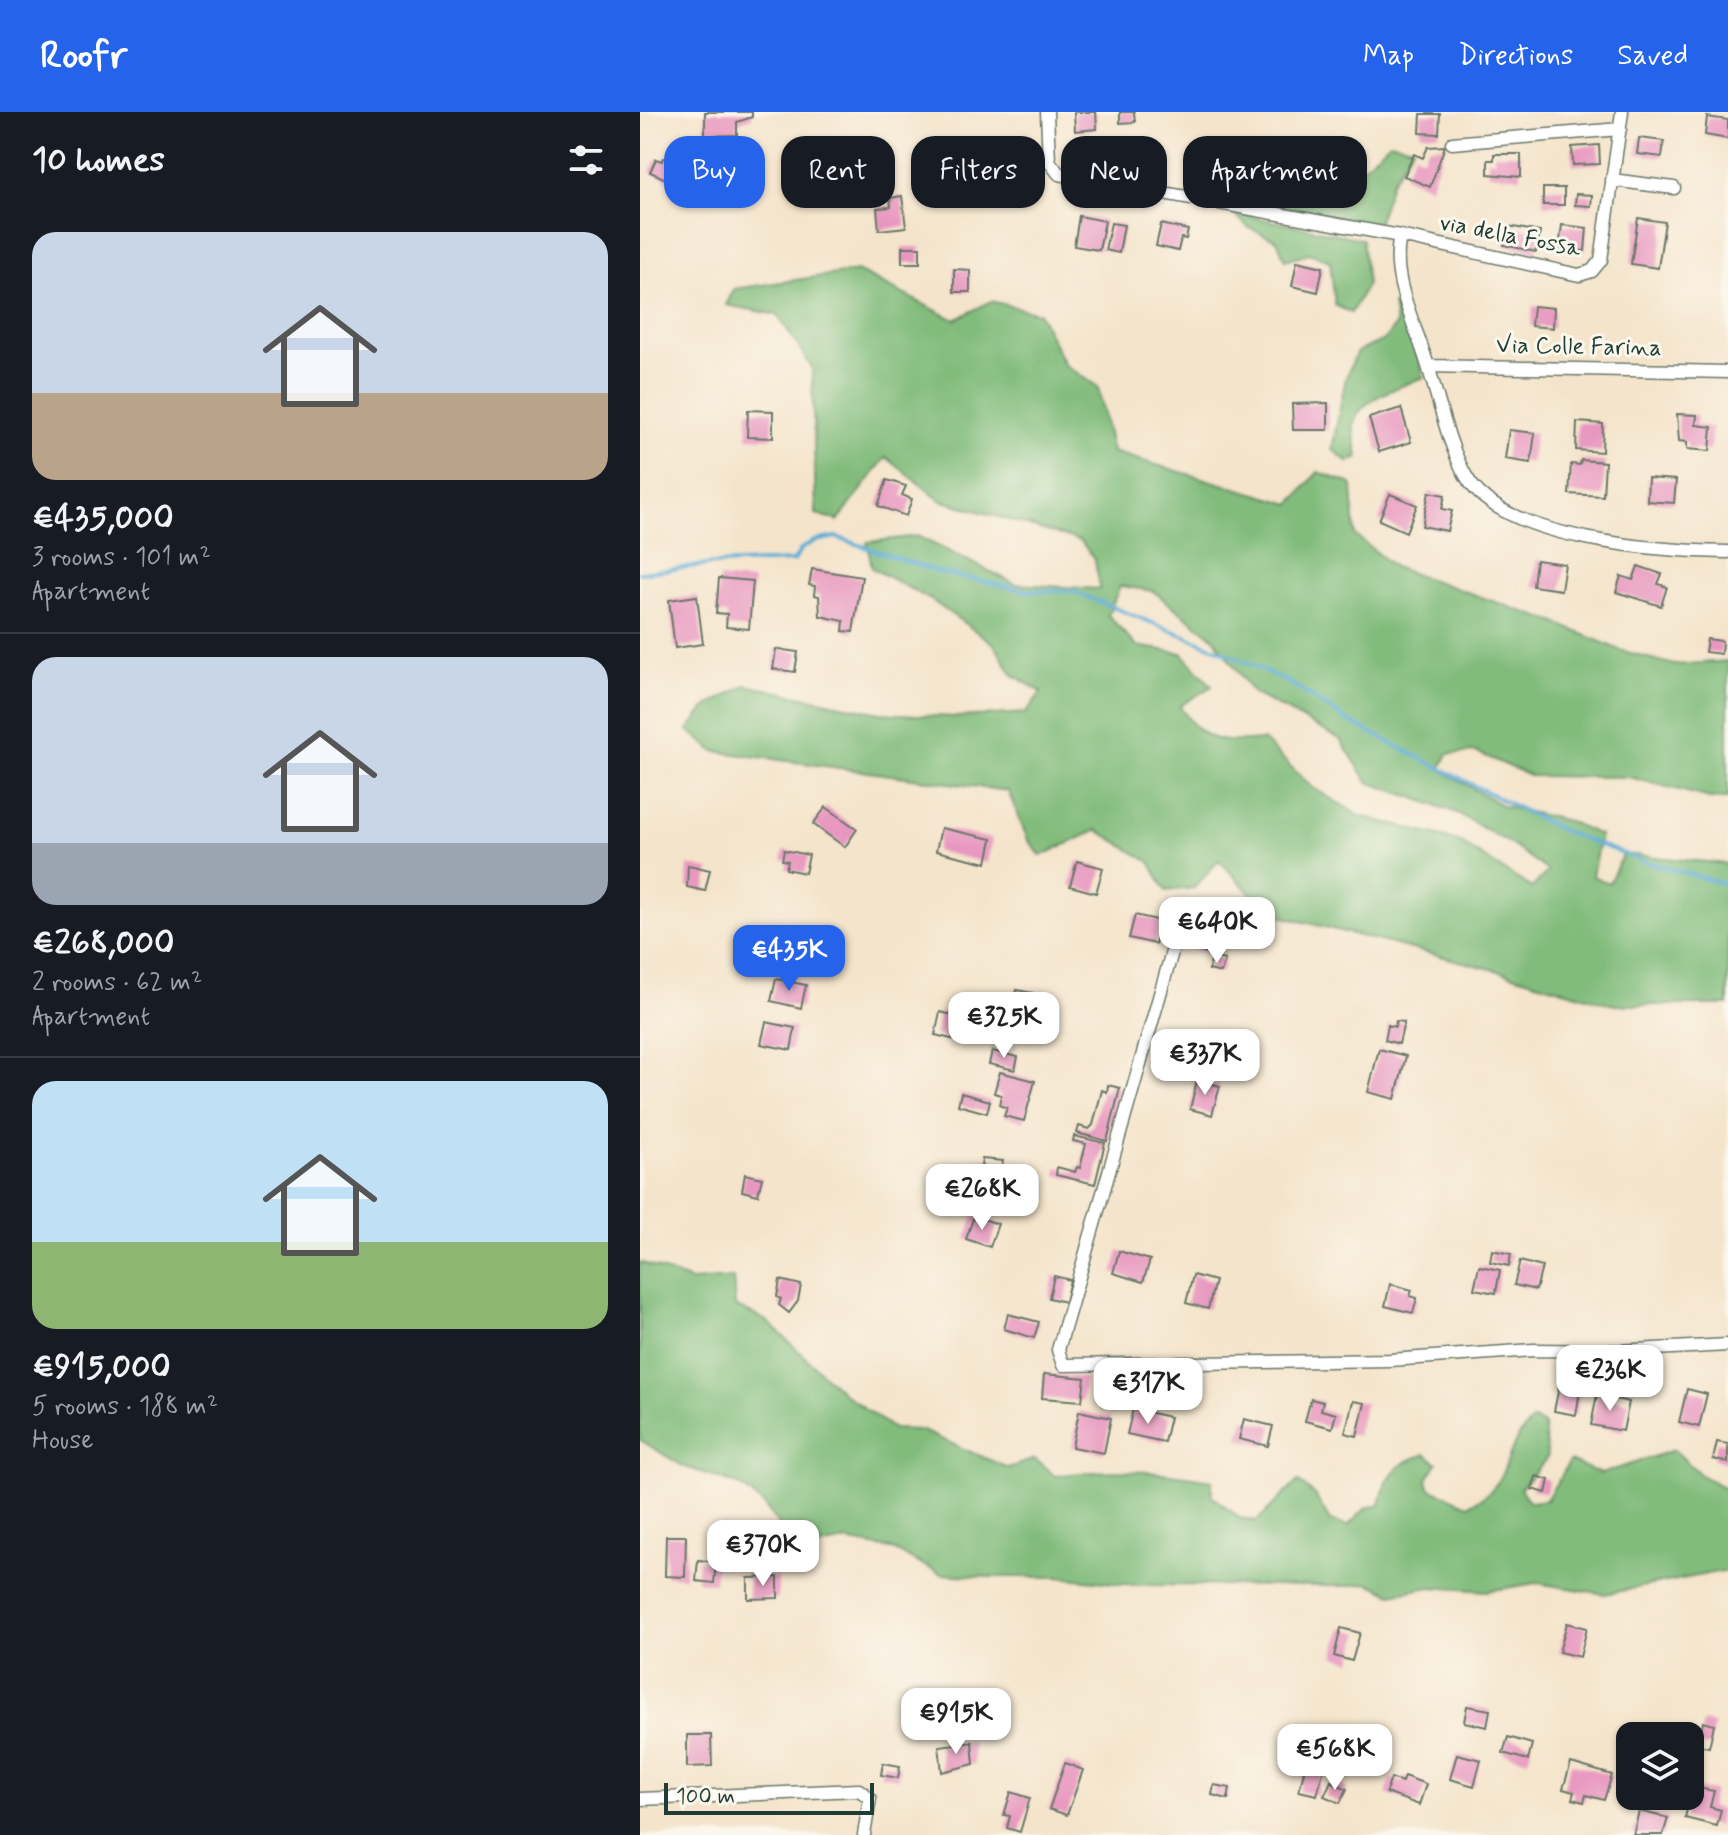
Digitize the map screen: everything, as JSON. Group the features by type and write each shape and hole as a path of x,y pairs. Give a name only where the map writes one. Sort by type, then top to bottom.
{"street":[{"name":"via della Fossa","path":"1047,112 1049,161 1059,174 1400,236 1579,275 1592,271 1601,260 1612,180"},
{"path":"1622,112 1612,180 1674,188"},
{"path":"1452,143 1620,129"},
{"path":"1400,236 1399,277 1469,482 1494,506 1517,517 1613,545 1728,552"},
{"name":"Via Colle Farina","path":"1428,366 1728,372"},
{"path":"1172,952 1058,1350 1063,1365 1390,1360 1534,1350 1617,1351 1728,1345"},
{"path":"640,1799 859,1790 868,1794 870,1802 864,1835"}],"green space":[{"path":"1390,142 1413,147 1391,183 1376,227 1269,208 1367,208 1367,163"},
{"path":"1233,213 1362,239 1367,284 1351,313 1335,305 1330,261 1309,253 1285,260 1277,240 1249,228"},
{"path":"857,271 955,320 991,301 1039,313 1064,364 1098,387 1112,452 1291,504 1318,472 1352,484 1355,535 1394,567 1554,622 1620,650 1674,665 1728,661 1728,798 1710,798 1629,777 1531,776 1476,752 1448,754 1440,769 1503,806 1568,821 1600,835 1592,876 1609,883 1623,854 1728,864 1728,1005 1614,1005 1503,972 1269,913 1219,860 1194,888 1166,891 1150,862 1097,830 1041,856 1028,840 1008,791 714,751 688,730 706,707 746,685 880,713 956,717 1026,713 1041,692 1012,674 994,644 931,600 872,568 867,542 917,536 1016,584 1100,589 1095,561 1081,541 940,500 886,457 838,521 816,514 812,368 778,315 726,305 734,289","holes":["1120,586 1153,591 1214,638 1253,693 1340,739 1368,782 1455,812 1509,843 1548,871 1532,888 1458,841 1360,816 1312,787 1263,740 1225,741 1205,734 1180,706 1212,686 1182,653 1136,646 1108,615"]},
{"path":"1393,304 1402,305 1424,377 1383,394 1364,406 1354,424 1358,457 1348,462 1332,449 1346,377 1357,352 1384,340 1396,325"},
{"path":"640,1262 691,1281 733,1278 735,1306 767,1321 842,1392 893,1429 920,1430 1008,1468 1035,1459 1055,1476 1134,1471 1212,1480 1212,1496 1240,1518 1257,1521 1298,1481 1314,1494 1330,1521 1348,1526 1366,1508 1380,1505 1394,1471 1407,1461 1426,1454 1437,1463 1427,1479 1429,1488 1468,1505 1493,1488 1522,1432 1533,1420 1544,1425 1547,1458 1520,1489 1530,1502 1546,1500 1570,1461 1601,1474 1674,1450 1702,1476 1728,1487 1728,1570 1605,1594 1537,1583 1486,1591 1430,1587 1392,1594 1369,1583 1344,1586 1133,1585 1058,1577 941,1574 891,1549 845,1541 797,1551 763,1504 739,1485 683,1466 640,1440"}],"building":[{"path":"705,112 752,112 752,117 737,122 737,135 705,136"},
{"path":"1074,112 1096,112 1097,129 1075,131"},
{"path":"1120,112 1134,112 1135,122 1120,123"},
{"path":"1421,114 1440,114 1439,134 1420,133"},
{"path":"1707,117 1728,120 1728,139 1705,135"},
{"path":"1639,138 1664,141 1662,157 1637,154"},
{"path":"1599,145 1600,164 1573,165 1572,147"},
{"path":"1445,146 1430,187 1404,176 1414,154 1423,158 1428,147"},
{"path":"1494,154 1521,154 1521,177 1488,174 1488,160 1494,160"},
{"path":"664,158 664,178 650,172 656,159 662,161"},
{"path":"1543,188 1564,188 1564,205 1543,205"},
{"path":"1576,194 1592,195 1591,206 1575,205"},
{"path":"902,196 906,227 879,230 877,208 895,208 895,197"},
{"path":"1079,216 1105,221 1099,250 1074,246"},
{"path":"1638,218 1665,222 1658,268 1631,264"},
{"path":"1111,223 1124,225 1119,253 1105,250"},
{"path":"1161,224 1188,230 1186,239 1181,238 1178,251 1156,246"},
{"path":"1562,225 1587,228 1585,251 1559,249"},
{"path":"1508,226 1540,232 1536,252 1504,245"},
{"path":"902,247 920,247 920,263 902,263"},
{"path":"1297,261 1323,267 1318,292 1292,286"},
{"path":"954,269 970,270 970,292 954,292"},
{"path":"1533,306 1554,308 1553,328 1531,326"},
{"path":"1328,403 1328,430 1293,430 1292,404"},
{"path":"1401,408 1411,442 1379,452 1369,418"},
{"path":"748,410 773,411 773,438 747,437"},
{"path":"1677,414 1697,415 1696,425 1712,427 1710,451 1687,449 1687,442 1679,441"},
{"path":"1577,422 1603,424 1602,452 1576,450"},
{"path":"1509,430 1535,433 1531,463 1505,459"},
{"path":"1581,460 1605,462 1603,496 1569,494 1571,464 1580,465"},
{"path":"1648,478 1676,480 1674,503 1647,501"},
{"path":"887,480 906,486 902,495 912,499 906,516 878,506"},
{"path":"1429,492 1445,495 1442,509 1452,511 1447,531 1422,526"},
{"path":"1390,494 1417,505 1406,532 1379,520"},
{"path":"1536,560 1565,564 1561,590 1533,586"},
{"path":"1638,566 1662,574 1658,584 1667,587 1661,606 1616,592 1621,576 1633,580"},
{"path":"812,569 862,577 853,632 843,631 844,621 820,616 819,596 814,595 815,586 809,585"},
{"path":"719,578 753,581 749,629 726,627 727,614 716,613"},
{"path":"697,596 703,644 675,648 669,600"},
{"path":"1707,639 1722,641 1721,654 1705,652"},
{"path":"776,649 798,652 795,672 773,669"},
{"path":"826,807 857,829 845,847 813,824"},
{"path":"941,828 992,839 987,863 936,851"},
{"path":"784,850 809,855 805,873 786,869 788,861 782,860"},
{"path":"1077,861 1103,868 1096,893 1070,886"},
{"path":"688,865 710,870 705,891 687,887"},
{"path":"1191,913 1221,922 1212,955 1181,946"},
{"path":"1135,915 1161,921 1155,944 1129,938"},
{"path":"1212,957 1225,960 1221,973 1209,970"},
{"path":"776,979 806,985 801,1008 771,1001"},
{"path":"1017,990 1033,993 1031,1005 1014,1001"},
{"path":"940,1012 977,1021 972,1044 935,1035"},
{"path":"1396,1021 1404,1022 1399,1044 1385,1040 1388,1025 1395,1027"},
{"path":"766,1022 795,1028 791,1050 761,1044"},
{"path":"1379,1049 1406,1056 1395,1099 1368,1092"},
{"path":"992,1051 1018,1057 1015,1070 989,1064"},
{"path":"1000,1072 1035,1081 1024,1121 1004,1116 1007,1108 999,1105 1001,1095 994,1093"},
{"path":"1197,1080 1220,1086 1212,1115 1190,1109"},
{"path":"1108,1085 1120,1088 1107,1141 1077,1133 1079,1126 1089,1129 1093,1125 1102,1090 1107,1092"},
{"path":"961,1093 990,1101 987,1113 958,1105"},
{"path":"1074,1136 1105,1143 1095,1184 1056,1175 1057,1167 1075,1172 1077,1167 1080,1168 1086,1144 1073,1141"},
{"path":"982,1159 1003,1161 1000,1175 981,1166"},
{"path":"745,1174 762,1178 758,1195 742,1191"},
{"path":"974,1216 998,1224 990,1247 966,1239"},
{"path":"1492,1250 1511,1254 1509,1266 1490,1262"},
{"path":"1119,1251 1150,1260 1143,1282 1113,1273"},
{"path":"1520,1261 1542,1267 1536,1290 1514,1285"},
{"path":"1479,1266 1500,1270 1496,1293 1474,1289"},
{"path":"1193,1275 1215,1281 1208,1309 1186,1303"},
{"path":"1054,1276 1070,1280 1065,1302 1049,1298"},
{"path":"780,1280 801,1285 798,1301 789,1313 779,1305"},
{"path":"1390,1284 1412,1290 1410,1296 1417,1298 1413,1313 1385,1306"},
{"path":"1008,1314 1039,1322 1034,1338 1004,1329"},
{"path":"1044,1374 1085,1378 1082,1401 1042,1398"},
{"path":"1559,1387 1580,1391 1576,1415 1554,1411"},
{"path":"1687,1389 1707,1394 1699,1427 1679,1422"},
{"path":"1597,1395 1629,1402 1623,1431 1591,1425"},
{"path":"1311,1399 1323,1402 1321,1410 1336,1414 1332,1428 1305,1421"},
{"path":"1353,1401 1365,1403 1357,1436 1345,1433"},
{"path":"1133,1409 1170,1417 1164,1442 1127,1434"},
{"path":"1079,1411 1111,1418 1104,1453 1072,1447"},
{"path":"1244,1419 1273,1426 1268,1446 1239,1439"},
{"path":"1717,1442 1728,1444 1728,1463 1713,1459"},
{"path":"1536,1476 1549,1480 1546,1493 1532,1489"},
{"path":"666,1536 686,1536 685,1577 665,1576"},
{"path":"698,1560 716,1562 714,1583 696,1581"},
{"path":"778,1577 778,1598 748,1599 748,1578"},
{"path":"1567,1623 1587,1628 1580,1657 1559,1652"},
{"path":"1341,1628 1360,1633 1352,1661 1334,1656"},
{"path":"1467,1706 1490,1710 1487,1727 1464,1722"},
{"path":"1704,1722 1714,1725 1709,1747 1704,1746"},
{"path":"687,1735 711,1735 712,1766 687,1767"},
{"path":"1508,1737 1532,1744 1528,1760 1503,1753"},
{"path":"972,1742 974,1764 942,1772 939,1746"},
{"path":"1457,1754 1481,1760 1474,1786 1450,1779"},
{"path":"883,1763 900,1766 898,1778 881,1775"},
{"path":"1065,1763 1083,1770 1067,1815 1049,1809"},
{"path":"1306,1763 1324,1768 1317,1795 1299,1791"},
{"path":"1571,1763 1612,1775 1604,1800 1586,1795 1584,1802 1572,1799 1574,1792 1563,1789"},
{"path":"1404,1776 1426,1784 1419,1805 1386,1793 1391,1778 1402,1782"},
{"path":"1331,1781 1347,1789 1340,1803 1324,1796"},
{"path":"1214,1785 1230,1788 1228,1799 1212,1795"},
{"path":"1704,1789 1714,1791 1710,1807 1721,1810 1717,1826 1685,1818 1687,1810 1704,1810"},
{"path":"1011,1792 1030,1798 1020,1832 1007,1828 1010,1816 1004,1815"},
{"path":"1639,1811 1668,1818 1663,1835 1633,1835"}],"waterway":[{"path":"640,573 715,564 794,561 801,549 815,541 836,537 938,572 1028,591 1072,591 1218,649 1290,683 1348,721 1565,832 1643,861 1728,885"}]}
